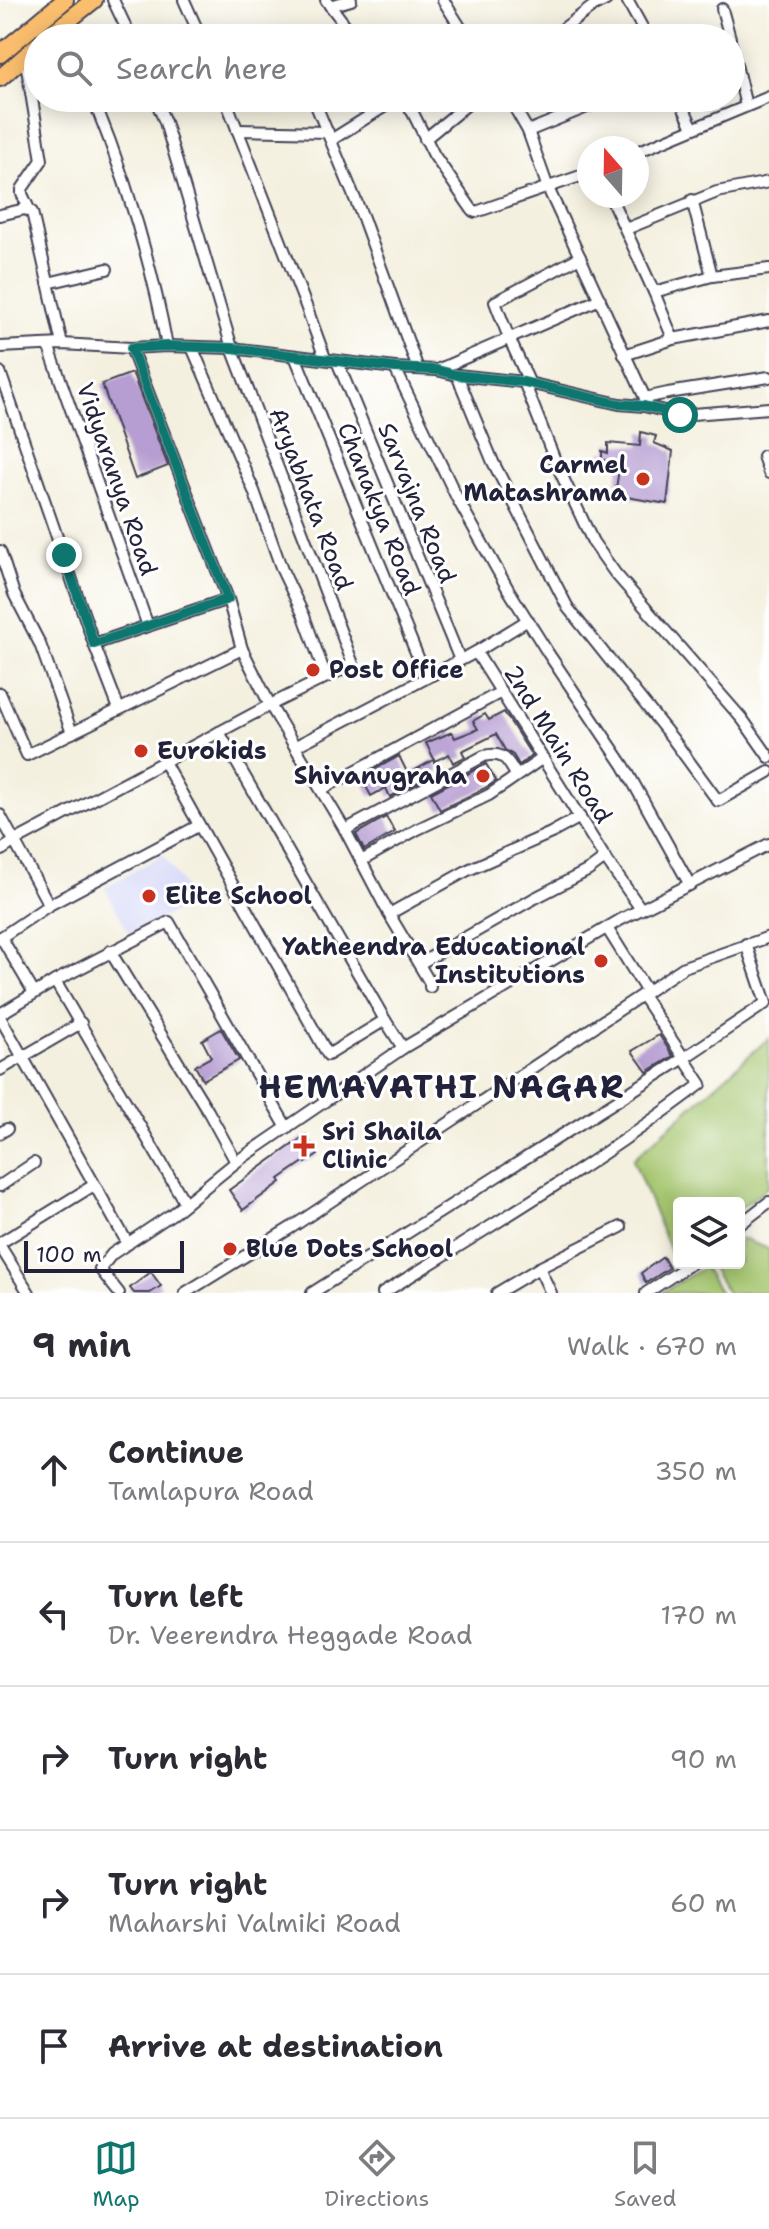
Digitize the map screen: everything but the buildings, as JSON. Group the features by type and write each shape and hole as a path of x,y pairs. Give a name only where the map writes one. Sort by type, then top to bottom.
{"main road":[{"path":"29,24 47,6 65,0"},
{"path":"64,24 94,0"},
{"path":"0,54 24,29"},
{"path":"0,78 24,57"}],"street":[{"path":"113,0 124,24"},
{"path":"184,0 195,24"},
{"path":"328,3 351,0"},
{"path":"443,0 458,24"},
{"path":"570,24 606,0"},
{"path":"627,0 640,24"},
{"path":"328,3 344,24"},
{"path":"722,9 726,24"},
{"path":"745,102 746,106 769,97"},
{"path":"38,112 42,160 22,189 22,194 34,215 62,344"},
{"path":"98,112 135,212 158,295 167,346"},
{"name":"Aryabhata Road","path":"161,112 232,348 353,664 326,677"},
{"path":"230,112 325,358"},
{"path":"319,112 363,218 418,369"},
{"path":"237,130 330,136 374,112"},
{"path":"412,112 425,139 473,211 480,212 577,177"},
{"path":"425,139 458,112"},
{"path":"517,112 645,402 680,415 769,408"},
{"path":"528,131 575,112"},
{"path":"686,112 693,128"},
{"path":"649,147 732,112"},
{"path":"626,229 692,200 769,182"},
{"path":"692,200 712,276"},
{"path":"616,208 673,339"},
{"path":"0,215 29,209"},
{"path":"580,257 495,302 556,463 593,542 615,573 743,720 769,757"},
{"path":"48,283 107,269"},
{"path":"654,292 712,276 769,269"},
{"path":"437,370 600,299"},
{"path":"624,355 673,339 769,321"},
{"path":"0,347 62,344 232,348 527,383 619,404 645,402 668,393 769,377"},
{"name":"Vidyaranya Road","path":"48,345 148,626"},
{"path":"0,851 326,677 304,616 282,570 254,491 192,347"},
{"path":"131,348 228,599 242,649 270,705 322,789 430,987"},
{"name":"Chanakya Road","path":"295,356 426,677"},
{"name":"Sarvajna Road","path":"337,361 460,660"},
{"path":"395,368 457,498 528,620 624,766 690,885"},
{"path":"0,372 119,709"},
{"path":"457,375 493,462 568,608 718,801 769,772"},
{"path":"763,456 769,473"},
{"path":"0,551 2,566 40,644 72,733"},
{"path":"94,644 228,599"},
{"path":"296,746 476,652 528,620"},
{"path":"0,693 27,755 242,649"},
{"name":"2nd Main Road","path":"476,652 605,858 641,909"},
{"path":"322,789 501,692"},
{"path":"219,732 403,1048"},
{"path":"345,830 484,756 500,755 516,775"},
{"path":"361,861 489,795 543,758"},
{"path":"164,762 328,1055 385,1020"},
{"path":"0,815 49,905"},
{"path":"389,914 468,870 580,817"},
{"path":"34,993 1,938 49,905 198,826"},
{"path":"119,1293 100,1269 112,1254 185,1203 236,1162 403,1048 641,909 769,844"},
{"path":"419,964 589,870 605,858"},
{"path":"128,1244 0,1015 55,981 169,922 287,1128"},
{"path":"383,1293 648,1125 701,1084 607,928"},
{"path":"185,1293 292,1227 684,967 769,937"},
{"path":"312,1293 766,1003 746,944"},
{"path":"110,951 236,1162"},
{"path":"55,981 185,1203"},
{"path":"0,1070 81,1023"},
{"path":"0,1186 34,1163"},
{"path":"29,1293 0,1244 94,1185"},
{"path":"745,1220 769,1202"},
{"path":"497,1293 621,1227"},
{"path":"539,1268 551,1293"},
{"path":"646,1293 683,1269"}],"shaded area":[{"name":"Elite School","path":"163,854 194,903 129,933 105,888"}],"green space":[{"path":"769,1038 769,1186 745,1204 745,1197 673,1197 673,1259 633,1159"},
{"path":"745,1240 769,1249 769,1293 727,1293 713,1269 745,1269"},
{"path":"705,1269 720,1293 661,1293"}],"place":[{"name":"Carmel Matashrama","path":"643,479"},
{"name":"Post Office","path":"313,670"},
{"name":"Eurokids","path":"141,751"},
{"name":"Shivanugraha","path":"483,776"},
{"name":"Elite School","path":"149,896"},
{"name":"Yatheendra Educational Institutions","path":"601,961"},
{"name":"Sri Shaila Clinic","path":"304,1146"},
{"name":"Blue Dots School","path":"230,1249"}],"district":[{"name":"HEMAVATHI NAGAR","path":"442,1086"}],"route":[{"path":"64,555 94,644 228,599 131,348 232,348 395,368 437,370 524,382 680,415"}]}
